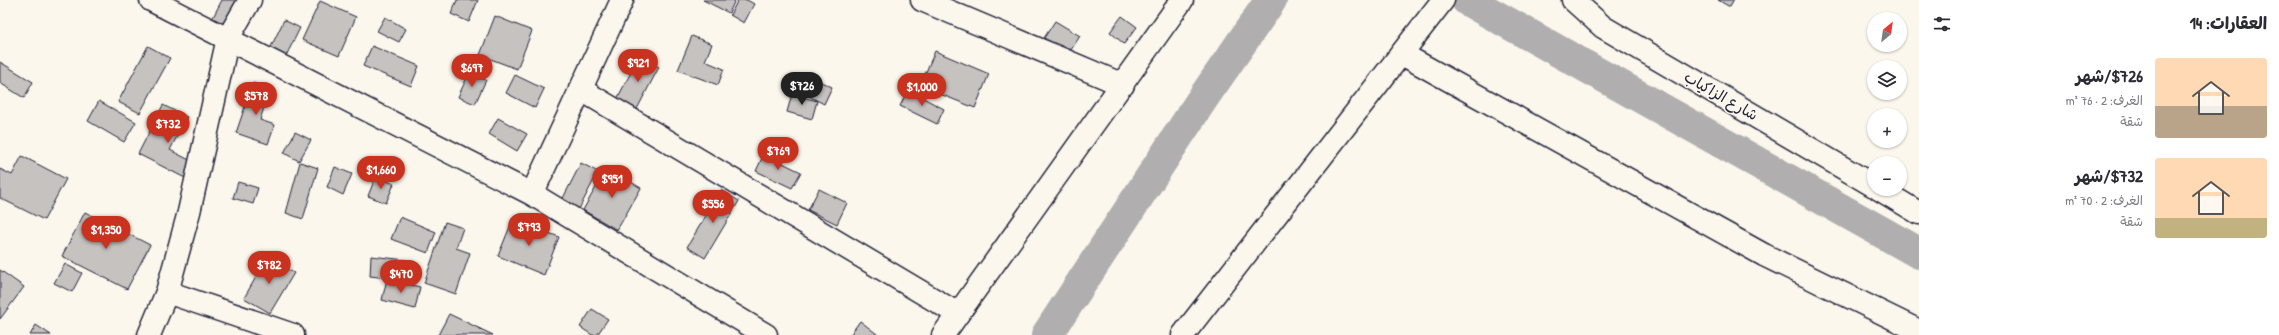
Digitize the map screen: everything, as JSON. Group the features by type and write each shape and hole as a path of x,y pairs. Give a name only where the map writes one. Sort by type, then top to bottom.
{"street":[{"path":"151,0 532,194 766,335"},
{"path":"149,335 167,292 189,212 228,38 250,0"},
{"path":"532,194 622,0"},
{"path":"922,0 1123,85"},
{"path":"943,335 1123,85 1182,0"},
{"path":"1183,335 1443,0"},
{"name":"شارع الزاكياب","path":"1573,0 1603,27 1867,182"},
{"path":"1402,54 1764,255 1919,332"},
{"path":"580,89 958,314"},
{"path":"1891,196 1919,212"},
{"path":"167,292 293,335"}],"building":[{"path":"222,0 249,0 231,35 210,23"},
{"path":"457,0 478,0 469,22 451,14"},
{"path":"703,0 735,0 729,13"},
{"path":"738,0 747,0 754,4 744,23 730,15"},
{"path":"1718,0 1734,0 1730,7"},
{"path":"320,1 356,17 339,56 302,40"},
{"path":"495,16 532,31 517,69 480,55"},
{"path":"1122,16 1137,27 1124,44 1110,32"},
{"path":"385,17 406,29 399,42 377,31"},
{"path":"284,20 300,28 283,62 267,55"},
{"path":"1055,21 1080,36 1069,53 1044,38"},
{"path":"692,36 712,44 705,61 724,69 718,85 678,70"},
{"path":"148,46 170,58 140,113 118,102"},
{"path":"372,46 419,66 411,86 363,66"},
{"path":"935,51 989,74 975,108 920,86"},
{"path":"639,57 659,67 637,109 617,99"},
{"path":"0,62 33,82 24,98 0,83"},
{"path":"469,73 486,80 475,104 458,97"},
{"path":"515,75 544,89 535,108 506,93"},
{"path":"808,76 832,87 824,104 801,92"},
{"path":"253,83 270,89 260,120 275,125 268,144 236,133"},
{"path":"908,90 944,109 937,124 900,106"},
{"path":"792,94 817,101 812,119 787,112"},
{"path":"99,101 136,122 124,142 88,121"},
{"path":"163,105 187,117 170,150 199,165 191,181 138,154"},
{"path":"498,118 527,134 517,151 489,134"},
{"path":"295,132 311,140 299,161 284,153"},
{"path":"764,154 801,172 792,188 756,171"},
{"path":"22,156 66,179 44,220 0,198 0,169 12,175"},
{"path":"300,162 318,168 303,219 286,213"},
{"path":"581,163 598,172 577,213 560,204"},
{"path":"335,167 352,174 343,195 327,187"},
{"path":"607,168 641,188 617,230 583,210"},
{"path":"376,176 394,184 386,203 368,196"},
{"path":"238,182 258,188 253,204 233,198"},
{"path":"819,189 847,203 837,224 808,210"},
{"path":"721,190 739,201 705,258 687,247"},
{"path":"85,212 150,245 127,289 62,256"},
{"path":"400,217 436,232 428,253 391,239"},
{"path":"513,219 559,237 544,275 498,256"},
{"path":"445,222 463,228 456,248 470,253 456,294 424,283"},
{"path":"371,256 406,260 403,280 370,276"},
{"path":"267,258 294,273 270,313 244,298"},
{"path":"65,264 82,273 72,292 54,283"},
{"path":"0,270 24,287 0,319"},
{"path":"387,279 420,287 415,309 382,300"},
{"path":"592,309 608,319 597,335 592,335 580,327"},
{"path":"449,314 493,335 438,335"},
{"path":"860,321 877,334 850,335"},
{"path":"36,325 51,335 30,335"}],"waterway":[{"path":"1047,335 1203,98 1271,0"},
{"path":"1467,0 1919,253"}]}
